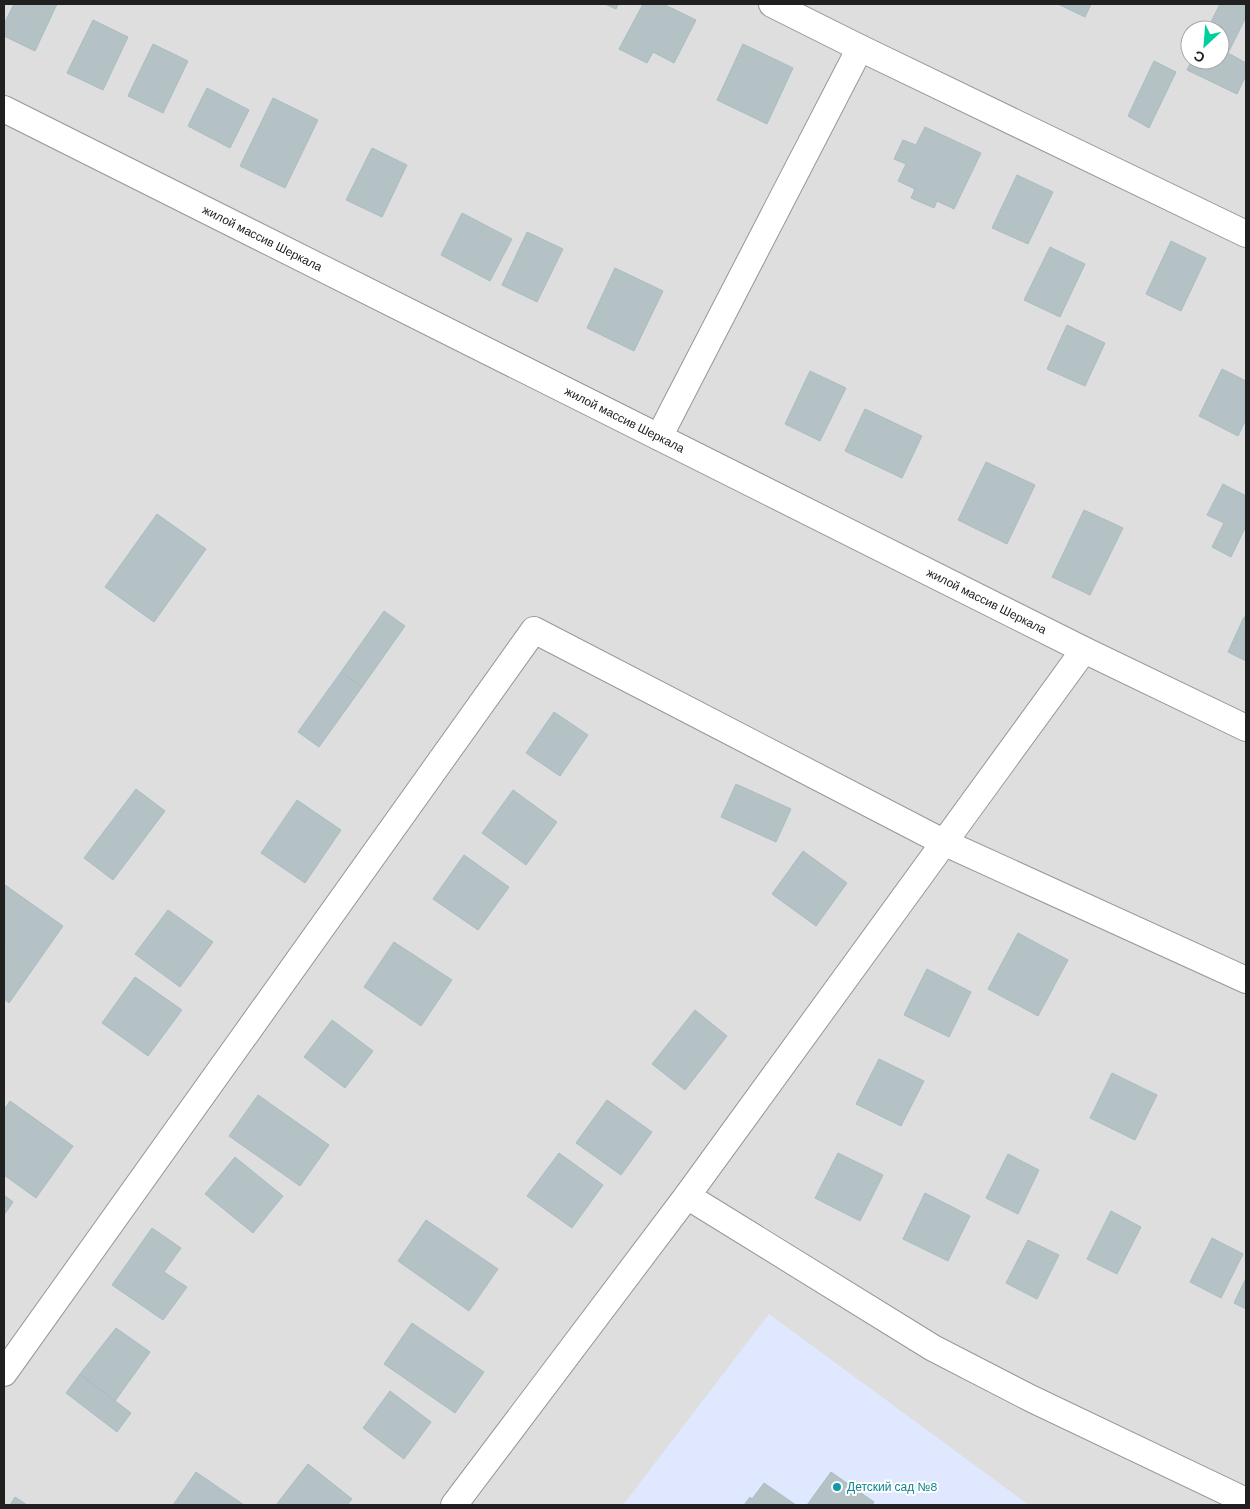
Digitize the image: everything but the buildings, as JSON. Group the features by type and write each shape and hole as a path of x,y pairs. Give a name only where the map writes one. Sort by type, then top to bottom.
{"street":[{"path":"772,4 1246,234"},
{"path":"659,437 860,48"},
{"name":"жилой массив Шеркала","path":"4,109 1084,650 1246,728"},
{"path":"4,1373 534,630 943,842 1246,980"},
{"path":"454,1505 687,1196 1084,650"},
{"path":"687,1196 933,1348 1032,1400 1246,1501"}],"shaded area":[{"path":"4,4 1246,4 1246,1505 4,1505"},
{"path":"769,1314 1029,1505 623,1505"}],"place":[{"name":"Детский сад №8","path":"837,1487"}]}
